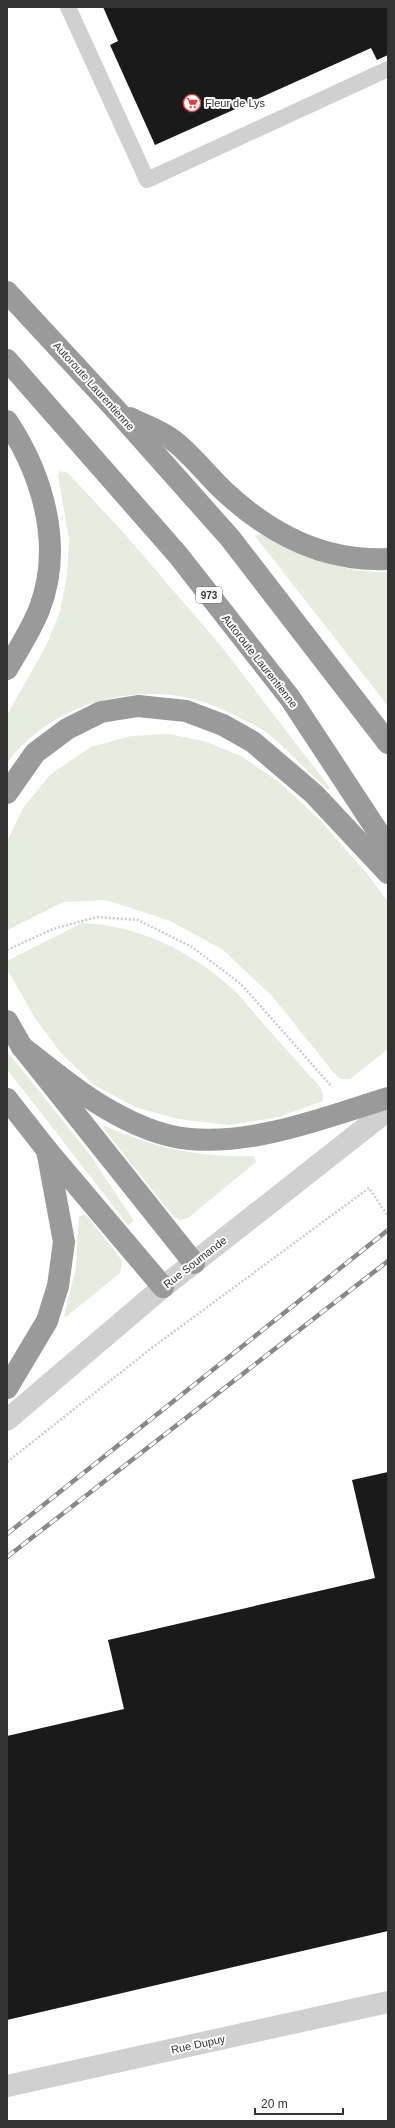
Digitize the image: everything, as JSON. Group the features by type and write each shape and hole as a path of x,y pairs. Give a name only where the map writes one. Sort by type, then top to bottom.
{"highway":[{"name":"Autoroute Laurentienne","path":"7,292 118,412 230,538 388,743"},
{"name":"Autoroute Laurentienne","path":"7,360 178,555 290,698 388,847"},
{"path":"118,412 173,440 224,491 266,526 294,541 330,553 374,560 388,559"},
{"path":"7,421 37,477 47,520 51,550 48,581 39,610 7,669"},
{"path":"7,793 36,753 67,729 101,712 138,706 186,711 222,725 253,742 314,794 388,873"},
{"path":"7,1021 22,1047 194,1263"},
{"path":"22,1047 81,1092 116,1114 155,1132 190,1139 228,1138 276,1132 388,1098"},
{"path":"7,1099 47,1150 163,1287"},
{"path":"7,1388 47,1321 58,1286 64,1242 47,1150"}],"street":[{"name":"Rue Soumande","path":"7,1420 163,1287 388,1110"},
{"name":"Rue Dupuy","path":"7,2086 388,2002"}],"lane":[{"path":"68,7 147,180 388,69"}],"path":[{"path":"7,950 53,929 97,917 138,920 192,947 241,984 335,1090"},
{"path":"7,1462 153,1347 369,1188 388,1216"}],"shaded area":[{"path":"60,471 68,473 122,531 221,646 330,788 328,790 266,732 220,708 195,699 170,695 147,694 124,696 101,701 80,708 59,718 40,730 22,745 7,763 7,715 45,648 60,612 67,575 69,539 58,476"},
{"path":"262,534 307,556 323,562 355,570 388,572 388,706 255,536"},
{"path":"168,734 204,741 241,756 279,782 320,820 369,876 388,902 388,1049 350,1079 341,1079 334,1073 272,996 222,949 168,920 106,900 63,902 7,930 7,842 23,808 51,774 91,747 131,736"},
{"path":"82,923 122,928 160,941 195,960 212,972 240,997 320,1087 323,1094 323,1101 279,1117 229,1125 178,1119 135,1107 93,1084 61,1053 35,1018 7,969 7,961"},
{"path":"7,1051 90,1155 134,1221 128,1225 7,1069"},
{"path":"105,1126 123,1134 160,1146 196,1153 254,1156 256,1162 188,1218 180,1220 174,1217 103,1128"},
{"path":"85,1214 121,1259 122,1264 120,1273 66,1317 64,1316 76,1267 79,1217"}],"building":[{"name":"Fleur de Lys","path":"103,7 388,7 388,55 377,60 371,48 155,145 110,45 118,41"},
{"path":"388,1472 388,1931 7,2020 7,1736 124,1709 108,1640 375,1578 352,1480"}],"railway":[{"path":"7,1534 388,1230"},
{"path":"7,1557 388,1261"}],"place":[{"name":"Fleur de Lys","path":"192,103"}]}
